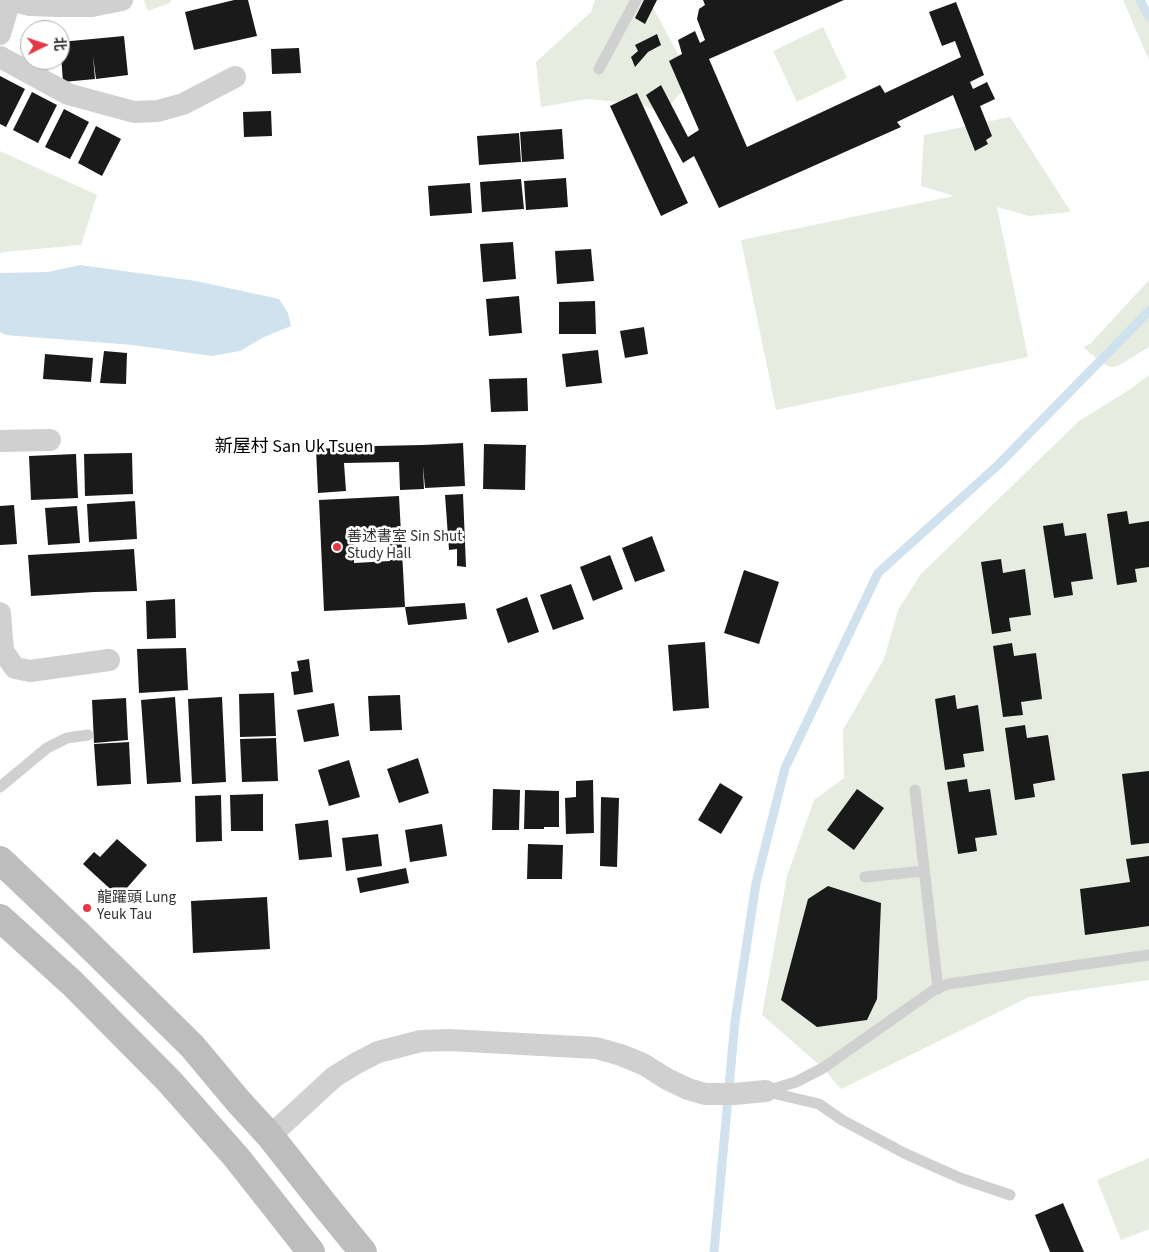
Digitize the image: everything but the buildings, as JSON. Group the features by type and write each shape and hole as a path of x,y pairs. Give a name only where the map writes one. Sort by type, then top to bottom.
{"main road":[{"path":"0,860 192,1046 270,1136 363,1252"},
{"path":"0,918 72,983 170,1082 237,1158 311,1252"}],"street":[{"path":"0,34 10,0 30,5 92,6 122,0"},
{"path":"0,57 68,94 134,112 158,111 183,104 235,77"},
{"path":"0,441 50,440"},
{"path":"0,613 3,651 15,668 30,671 109,660"},
{"path":"270,1136 334,1077 378,1052 422,1041 449,1040 596,1048 644,1064 688,1089 705,1094 766,1091"}],"lane":[{"path":"599,69 636,0"},
{"path":"0,787 47,748 67,738 88,735"},
{"path":"916,790 938,988"},
{"path":"865,877 924,871"},
{"path":"766,1091 796,1082 822,1068 938,988 948,984 1149,955"},
{"path":"766,1091 819,1104 842,1120 906,1154 960,1178 1010,1195"}],"shaded area":[{"path":"144,0 171,0 170,3 148,11"},
{"path":"595,0 649,0 692,80 663,113 639,104 587,99 541,107 536,62 591,12"},
{"path":"1123,0 1139,0 1149,21 1149,60"},
{"path":"823,27 847,78 797,102 773,51"},
{"path":"1010,117 1071,212 1029,216 997,207 1028,357 776,410 741,240 954,196 921,186 924,135"},
{"path":"0,151 97,195 81,245 3,252 0,254"},
{"path":"1149,280 1149,307 1097,359 1083,347 1090,344"},
{"path":"1149,315 1149,347 1118,366 1110,367 1103,363"},
{"path":"1149,375 1149,980 1029,997 841,1089 823,1068 762,1015 787,876 814,800 844,778 843,730 884,659 898,610 921,574 1079,421 1132,388"},
{"path":"1149,1158 1149,1229 1121,1240 1097,1180"}],"water":[{"path":"80,265 196,281 279,299 288,313 291,326 264,337 240,351 212,356 133,345 6,335 0,332 0,273 48,272"}],"waterway":[{"path":"1140,0 1149,17"},
{"path":"714,1252 735,1021 756,883 785,768 878,573 997,466 1149,311"}],"place":[{"name":"善述書室 Sin Shut Study Hall","path":"337,547"},
{"name":"龍躍頭 Lung Yeuk Tau","path":"87,908"}],"district":[{"name":"新屋村 San Uk Tsuen","path":"294,448"}]}
